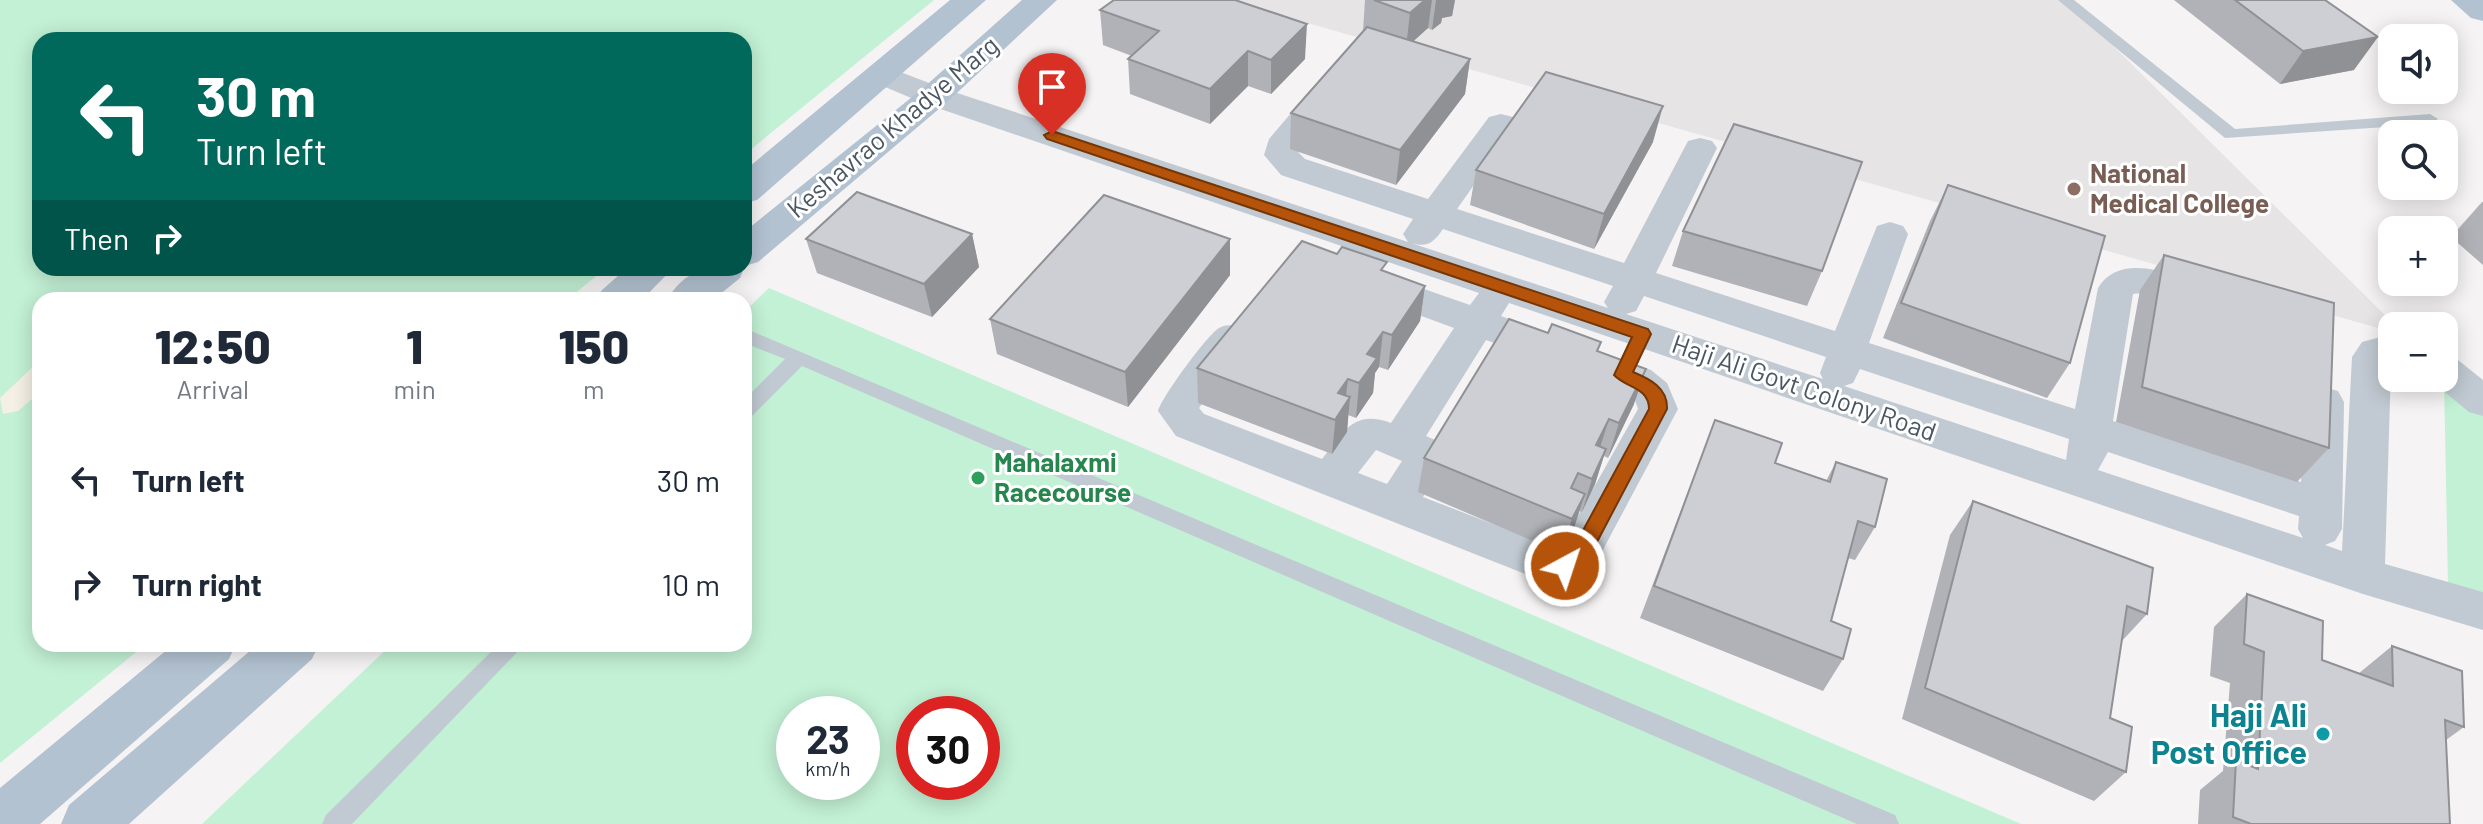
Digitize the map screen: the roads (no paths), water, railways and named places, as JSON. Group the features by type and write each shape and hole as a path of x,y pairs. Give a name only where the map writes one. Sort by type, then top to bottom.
{"main road":[{"name":"Keshavrao Khadye Marg","path":"752,184 970,0"},
{"name":"Keshavrao Khadye Marg","path":"752,246 934,96 1041,0"},
{"path":"2467,0 2483,11"},
{"path":"625,292 644,276"},
{"path":"697,292 716,276"},
{"path":"0,823 202,652"},
{"path":"89,824 285,652"}],"street":[{"path":"1347,67 1281,146 1281,155 1293,167 2321,506"},
{"name":"Haji Ali Govt Colony Road","path":"882,74 934,96 2363,576 2483,611"},
{"path":"1405,254 1501,124"},
{"path":"1623,375 1634,280 1700,148"},
{"path":"1293,256 1318,225"},
{"path":"1830,397 1890,234"},
{"path":"1256,305 1178,411 1190,425 1554,566 1575,561 1658,409 1658,401 1646,385 1336,271"},
{"path":"2083,482 2116,288 2122,282 2143,280 2231,308"},
{"path":"1400,443 1502,286"},
{"path":"2363,576 2371,357 2378,352"},
{"path":"2320,561 2325,368"},
{"path":"2458,381 2483,401"},
{"path":"1329,480 1366,434 1371,432 1421,451 1425,456 1395,506"}],"lane":[{"path":"2065,0 2231,134 2430,119"},
{"path":"752,338 1886,824"},
{"path":"752,404 799,357"},
{"path":"335,824 506,652"}],"place":[{"name":"National Medical College","path":"2074,189"},
{"name":"Mahalaxmi Racecourse","path":"978,478"},
{"name":"Haji Ali Post Office","path":"2323,734"}]}
